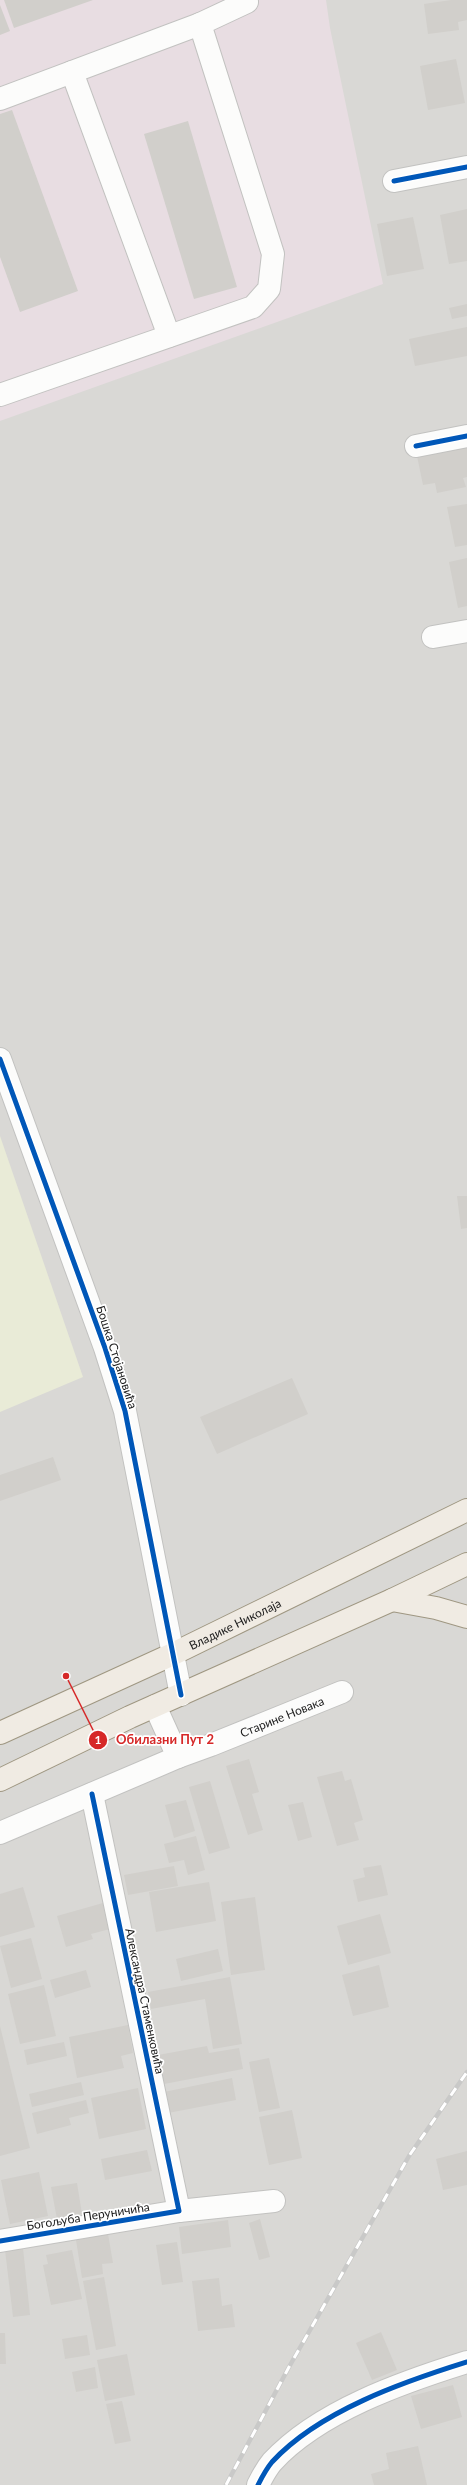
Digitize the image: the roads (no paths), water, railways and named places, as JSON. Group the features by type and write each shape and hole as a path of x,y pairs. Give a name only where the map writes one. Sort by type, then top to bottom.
{"main road":[{"name":"Владике Николаја","path":"0,1732 173,1654 467,1510"},
{"path":"0,1780 155,1706 392,1600 467,1564"},
{"path":"392,1600 436,1608 467,1617"}],"street":[{"path":"0,99 200,24 247,2"},
{"path":"0,395 253,307 269,289 274,254 200,24"},
{"path":"72,72 168,336"},
{"path":"394,181 467,167"},
{"path":"416,446 467,436"},
{"path":"433,637 467,631"},
{"name":"Бошка Стојановића","path":"0,1059 103,1340 125,1411 181,1695"},
{"name":"Старине Новака","path":"0,1834 178,1757 342,1692"},
{"path":"155,1706 178,1757"},
{"name":"Александра Стаменковића","path":"92,1794 179,2211"},
{"name":"Богољуба Перуничића","path":"0,2241 179,2211 274,2201"},
{"path":"258,2485 271,2462 295,2441 321,2424 353,2406 432,2374 467,2362"}],"railway":[{"path":"226,2485 289,2367 409,2156 467,2072"}],"place":[{"name":"Обилазни Пут 2","path":"66,1676"}]}
